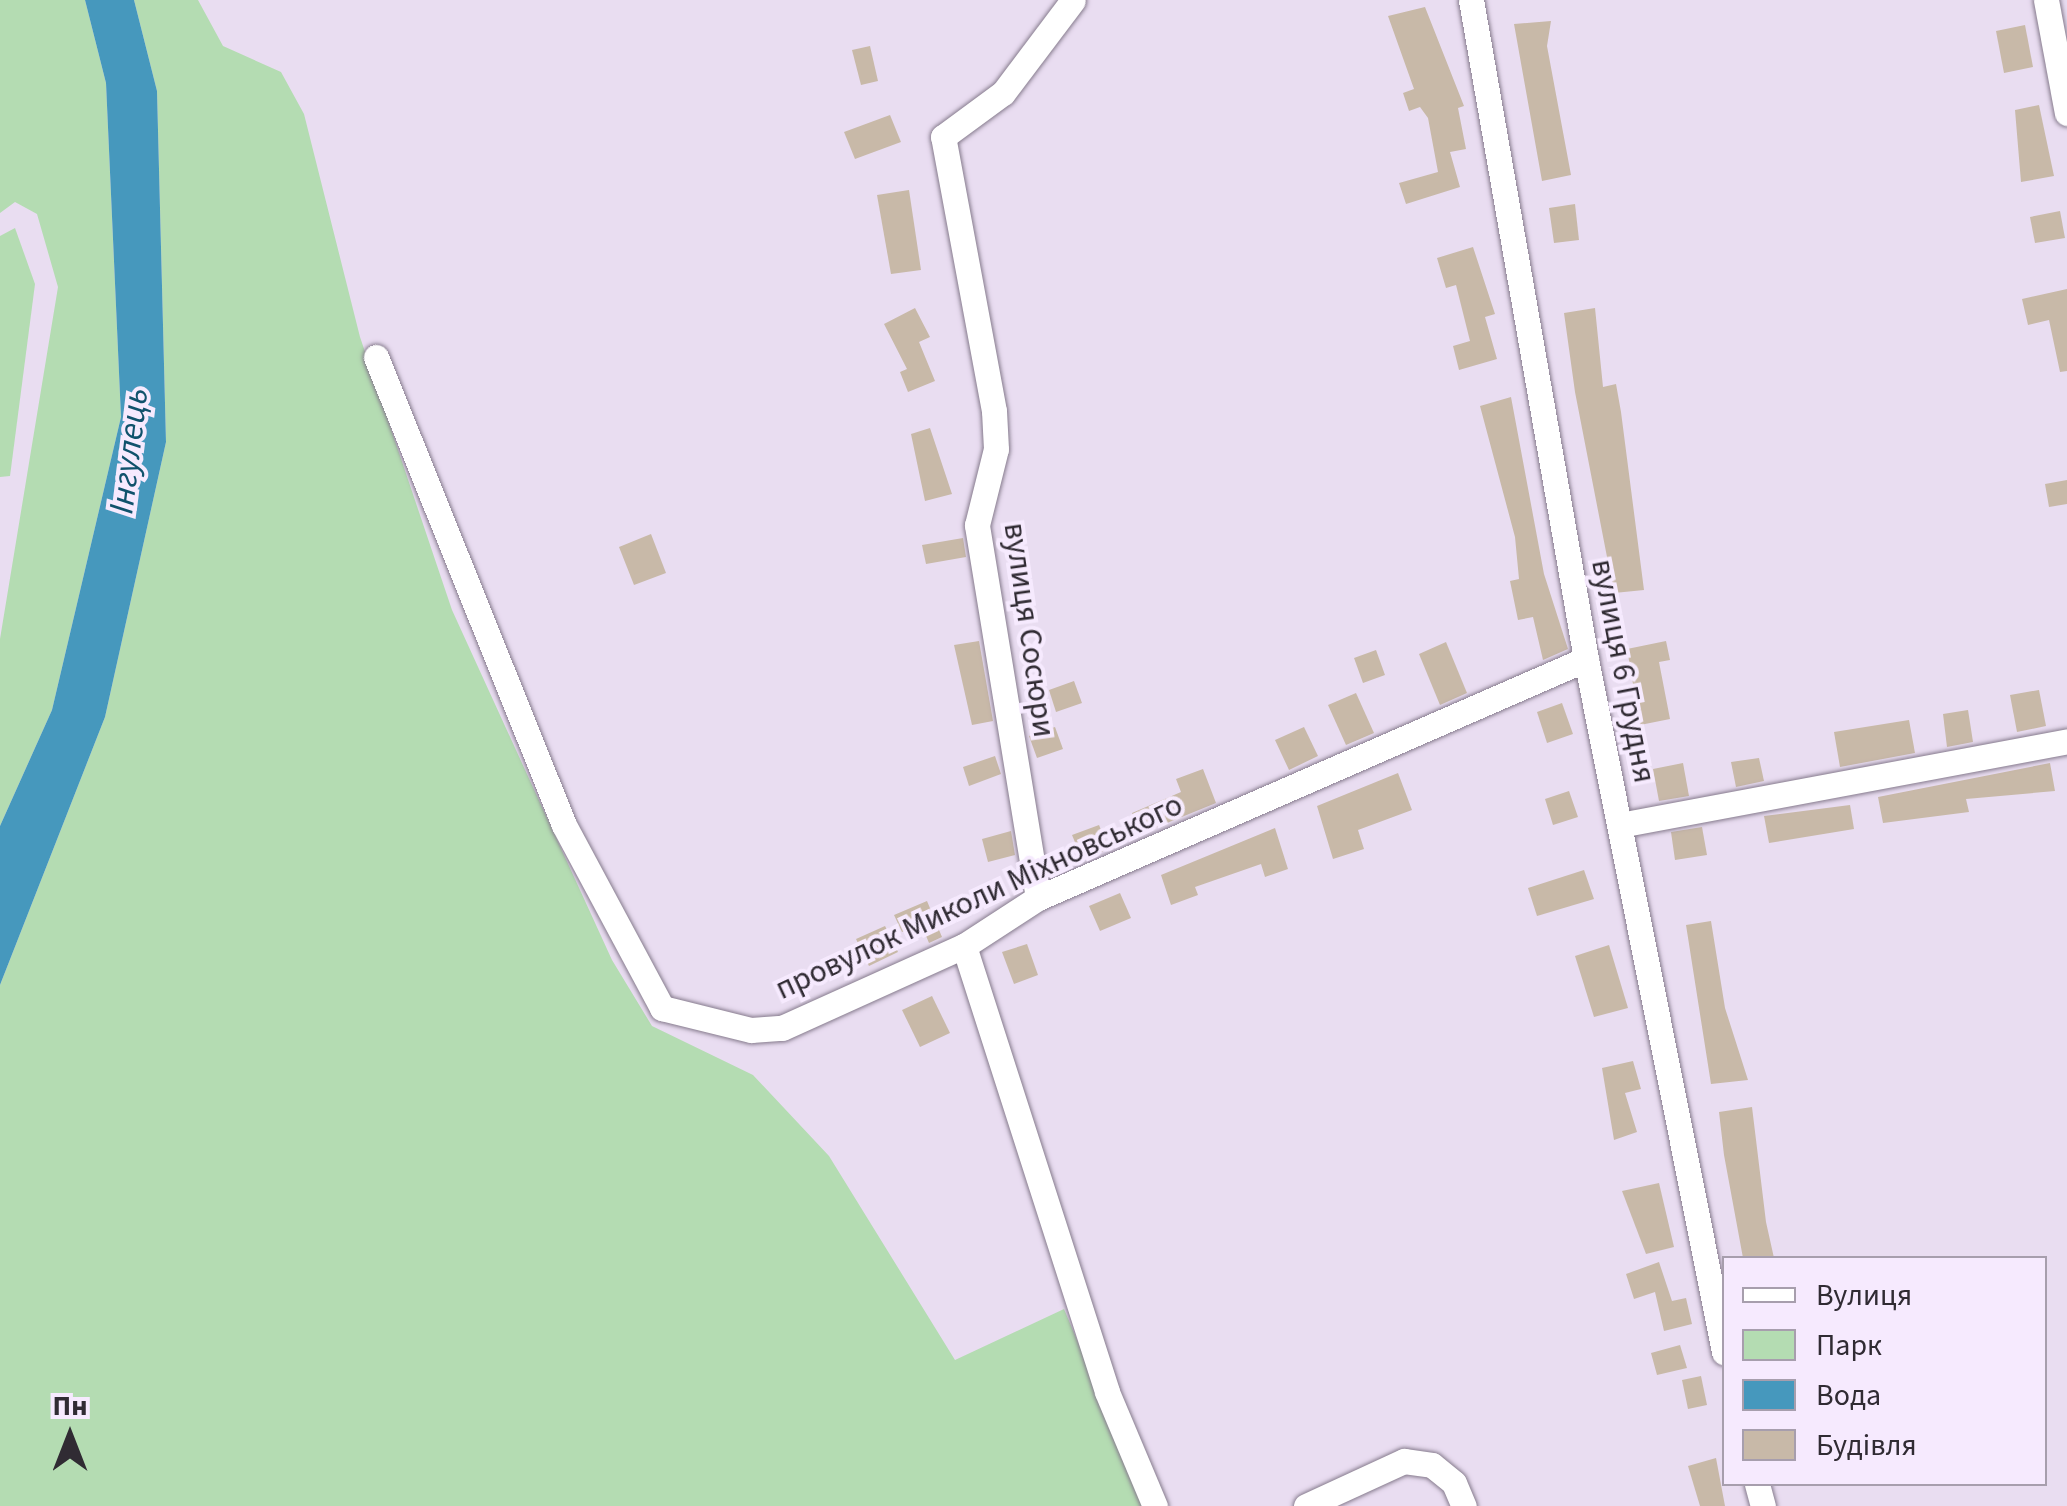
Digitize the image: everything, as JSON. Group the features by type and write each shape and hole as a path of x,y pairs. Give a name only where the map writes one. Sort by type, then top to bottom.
{"street":[{"name":"вулиця Сосюри","path":"1038,898 976,524 996,449 994,411 943,136 1004,93 1073,0"},
{"name":"вулиця 6 Грудня","path":"1471,0 1586,659 1722,1342"},
{"path":"2046,0 2067,113"},
{"name":"провулок Миколи Міхновського","path":"376,357 564,825 662,1008 751,1030 782,1028 964,946 1038,898 1586,659"},
{"path":"1620,824 2067,741"},
{"path":"964,946 1106,1392 1156,1506"},
{"path":"1306,1506 1404,1462 1432,1465 1454,1483 1464,1506"}],"green space":[{"path":"0,0 85,0 106,83 121,417 52,710 0,826 0,639 58,287 37,214 15,202 0,213"},
{"path":"134,0 198,0 223,46 281,72 304,114 360,337 452,610 612,960 652,1026 753,1075 829,1156 955,1360 1064,1309 1147,1506 0,1506 0,985 105,717 166,442 157,91"},
{"path":"15,228 35,284 10,476 0,477 0,236"}],"water":[{"name":"Інгулець","path":"85,0 134,0 157,91 166,442 105,717 0,985 0,826 52,710 121,417 106,83"}],"building":[{"path":"1425,7 1464,106 1458,108 1466,149 1450,152 1460,187 1406,204 1399,183 1438,172 1428,118 1420,107 1409,111 1403,93 1414,89 1388,16"},
{"path":"1551,21 1547,46 1571,175 1542,181 1514,24"},
{"path":"2025,25 2033,67 2004,73 1996,31"},
{"path":"870,46 878,81 861,85 852,50"},
{"path":"2039,105 2054,176 2021,182 2015,110"},
{"path":"890,115 901,142 855,159 844,132"},
{"path":"909,190 921,270 891,274 877,195"},
{"path":"1575,204 1579,240 1554,243 1549,208"},
{"path":"2060,211 2065,238 2035,243 2030,217"},
{"path":"1473,247 1495,314 1485,317 1497,359 1459,370 1453,346 1470,341 1456,285 1446,288 1437,258"},
{"path":"2067,289 2067,371 2060,372 2049,320 2028,325 2022,299"},
{"path":"915,308 930,337 919,342 935,381 908,392 900,372 907,369 884,324"},
{"path":"1595,308 1603,387 1616,384 1621,412 1644,590 1614,593 1575,392 1564,313"},
{"path":"1511,397 1544,574 1568,649 1543,660 1533,617 1518,620 1510,581 1519,579 1515,537 1480,406"},
{"path":"930,428 952,494 925,501 911,434"},
{"path":"2067,480 2067,504 2049,507 2045,484"},
{"path":"651,534 666,573 634,585 619,547"},
{"path":"963,538 966,557 926,564 922,545"},
{"path":"979,641 993,721 972,725 954,645"},
{"path":"1666,641 1670,660 1659,662 1670,719 1640,725 1627,649"},
{"path":"1446,642 1467,693 1440,705 1419,654"},
{"path":"1376,650 1385,675 1363,683 1354,658"},
{"path":"1074,681 1082,703 1056,712 1049,690"},
{"path":"2039,690 2046,726 2017,732 2010,695"},
{"path":"1356,693 1374,733 1346,745 1328,705"},
{"path":"1562,703 1573,734 1547,743 1537,712"},
{"path":"1968,710 1973,742 1947,747 1943,714"},
{"path":"1909,720 1915,753 1840,767 1834,732"},
{"path":"1055,727 1063,749 1037,758 1029,736"},
{"path":"1304,727 1318,756 1289,770 1275,740"},
{"path":"995,756 1001,774 969,786 963,767"},
{"path":"1759,758 1764,781 1736,787 1731,762"},
{"path":"1683,763 1689,796 1659,801 1653,769"},
{"path":"2050,763 2055,791 1966,799 1969,812 1883,823 1878,797"},
{"path":"1203,769 1216,803 1140,834 1132,813 1181,792 1176,779"},
{"path":"1398,773 1412,810 1358,830 1364,849 1333,859 1317,806"},
{"path":"1569,791 1578,817 1553,825 1545,799"},
{"path":"1850,805 1854,829 1769,843 1764,816"},
{"path":"1099,825 1109,849 1082,859 1072,835"},
{"path":"1702,827 1707,855 1675,860 1671,832"},
{"path":"1275,828 1288,869 1265,877 1261,864 1195,887 1198,895 1171,905 1161,875"},
{"path":"1011,831 1015,855 988,862 982,839"},
{"path":"1584,870 1594,899 1537,916 1528,888"},
{"path":"1120,893 1131,918 1100,931 1089,906"},
{"path":"927,901 942,937 929,943 921,924 902,932 894,915"},
{"path":"1711,921 1725,1008 1748,1080 1711,1084 1686,925"},
{"path":"885,926 898,952 869,966 856,939"},
{"path":"1027,944 1038,975 1014,984 1002,952"},
{"path":"1609,945 1628,1008 1594,1017 1575,956"},
{"path":"932,996 950,1033 920,1047 902,1010"},
{"path":"1633,1061 1641,1089 1625,1093 1637,1132 1614,1140 1602,1068"},
{"path":"1752,1107 1774,1256 1743,1256 1719,1112"},
{"path":"1659,1183 1674,1247 1646,1254 1622,1191"},
{"path":"1659,1262 1672,1301 1686,1298 1692,1324 1664,1331 1655,1292 1634,1299 1626,1274"},
{"path":"1680,1345 1687,1368 1657,1375 1651,1353"},
{"path":"1701,1376 1707,1405 1688,1409 1682,1380"},
{"path":"1716,1458 1725,1506 1700,1506 1688,1466"}]}
